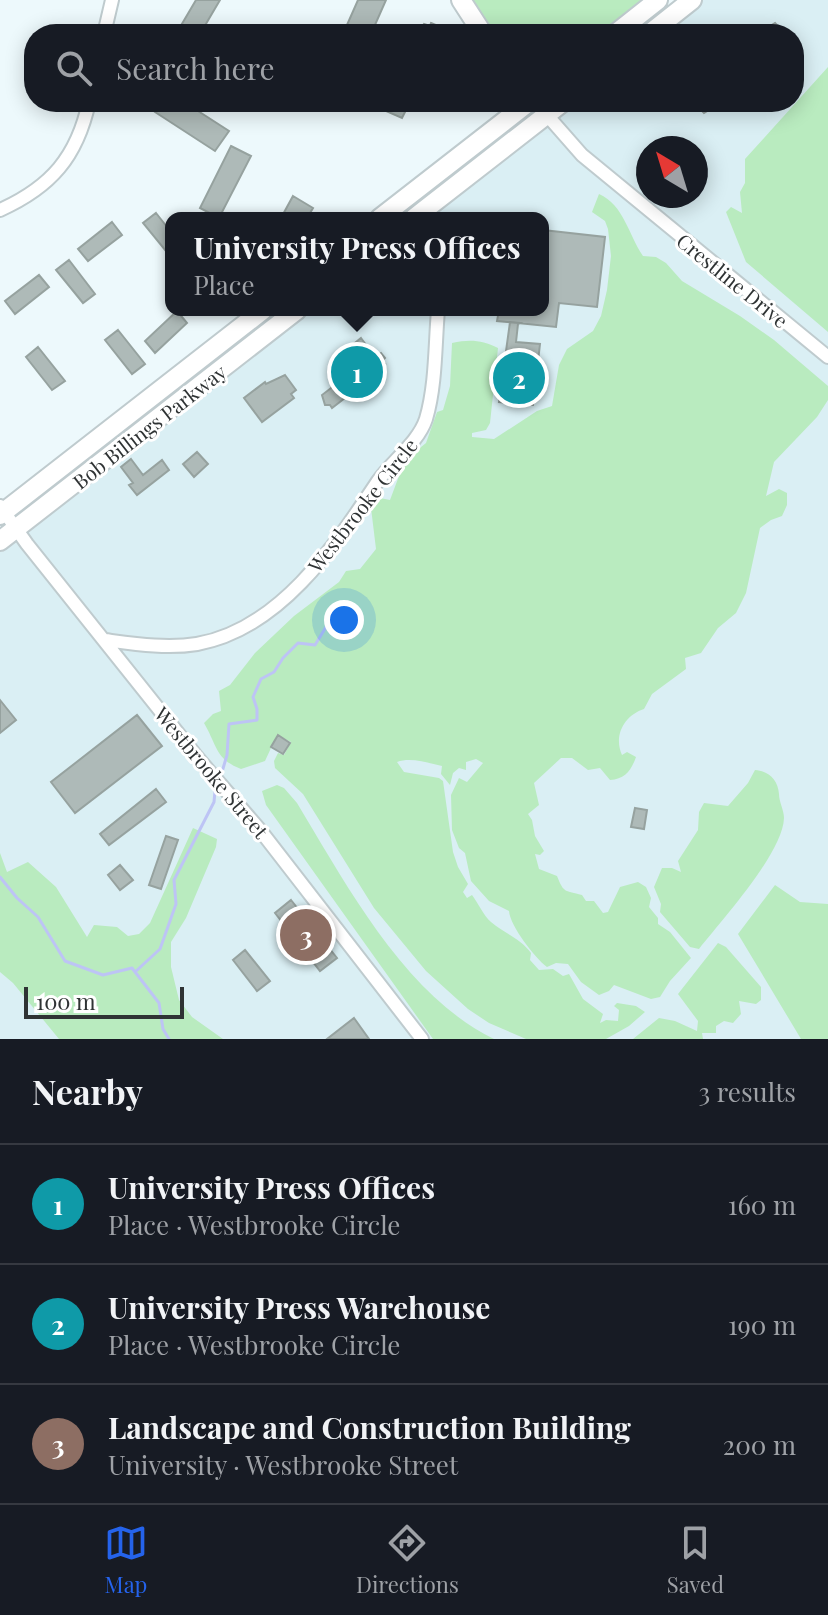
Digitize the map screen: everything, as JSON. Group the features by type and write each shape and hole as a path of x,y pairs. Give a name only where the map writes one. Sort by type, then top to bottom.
{"main road":[{"path":"461,0 477,24"},
{"path":"628,24 658,0"},
{"path":"662,24 692,0"},
{"path":"388,212 516,112"},
{"path":"434,211 537,112"},
{"name":"Bob Billings Parkway","path":"1,511 255,316"},
{"name":"Bob Billings Parkway","path":"0,541 289,316"}],"street":[{"path":"106,24 112,0"},
{"path":"0,210 30,195 60,167 74,149 87,112"},
{"name":"Crestline Drive","path":"544,112 582,155 828,357"},
{"name":"Westbrooke Circle","path":"105,640 163,646 196,644 224,636 247,624 293,590 322,561 386,469 421,430 430,399 437,316"},
{"name":"Westbrooke Street","path":"1,511 197,757 260,830 422,1039"}],"shaded area":[{"path":"702,0 828,0 828,1039 0,1039 0,548 299,316 549,316 549,212 432,212 559,112 804,112 804,24 672,24"}],"green space":[{"path":"468,0 648,0 618,24 484,24"},
{"path":"828,67 828,332 746,262 726,212 731,207 742,213 740,192 745,183 745,159 787,112 804,112 804,94"},
{"path":"599,194 620,213 643,256 656,257 666,263 682,281 774,340 828,386 828,400 817,417 774,462 766,496 779,489 787,493 787,505 782,516 760,528 746,593 736,613 718,628 701,653 685,658 686,669 652,694 644,709 631,716 622,727 619,740 622,755 627,752 636,757 630,770 620,778 610,780 600,768 588,770 572,758 561,758 534,783 539,805 528,814 544,851 540,855 535,854 539,869 557,876 566,890 582,895 586,901 594,901 603,913 608,912 620,887 638,882 646,887 651,898 649,907 658,918 658,924 670,932 691,958 660,997 651,999 614,985 599,995 581,982 568,964 556,963 547,967 524,941 509,911 489,901 471,881 465,853 459,848 452,830 451,795 459,778 467,782 483,763 476,759 466,762 466,770 459,768 453,773 450,785 441,774 442,766 414,760 397,762 404,772 443,781 453,852 468,884 463,892 467,898 472,895 491,922 527,948 531,953 530,960 539,970 553,969 563,976 569,974 583,999 603,1014 600,1023 618,1021 619,1010 614,1006 617,1003 636,1006 645,1012 629,1026 606,1039 526,1039 489,1023 468,1009 426,971 374,908 303,794 275,768 278,753 284,755 291,742 277,735 265,761 241,769 221,756 204,723 221,711 219,691 230,685 255,653 294,616 339,582 346,571 360,569 376,549 371,508 380,498 390,500 405,460 426,443 437,412 443,410 450,386 452,343 476,341 498,348 490,423 486,430 472,433 472,437 494,439 537,411 552,406 559,365 567,349 593,331 601,316 607,290 611,256 608,229 605,221 592,212"},
{"path":"755,770 768,774 777,784 784,815 781,833 762,867 735,904 699,949 690,947 660,912 661,904 654,887 662,868 681,872 678,861 698,830 699,812 704,803 728,806"},
{"path":"277,785 284,788 297,803 357,902 405,967 462,1020 494,1039 433,1039 266,805 262,791"},
{"path":"193,828 217,839 216,847 186,918 171,942 171,967 179,1000 192,1017 223,1039 59,1039 13,983 0,972 0,853 7,872 28,862 56,887 87,937 94,925 117,927 128,936 139,934 150,923"},
{"path":"775,885 800,902 828,904 828,1039 801,1039 738,934"},
{"path":"718,943 726,947 761,987 761,1000 756,1004 739,1001 741,1014 733,1023 724,1021 716,1026 716,1033 702,1033 703,1039 633,1039 659,1018 697,1031 698,1021 678,994"}],"building":[{"path":"196,0 220,0 206,24 182,24"},
{"path":"358,0 386,0 375,24 347,24"},
{"path":"155,112 200,112 229,131 215,151"},
{"path":"388,112 405,112 402,118"},
{"path":"231,146 251,156 222,212 208,212 200,208"},
{"path":"293,196 313,208 311,212 284,212"},
{"path":"156,213 165,224 165,250 143,223"},
{"path":"112,222 122,235 88,261 78,249"},
{"path":"549,231 605,237 597,307 559,303 556,327 497,321 498,316 549,316"},
{"path":"69,260 95,294 83,303 56,270"},
{"path":"39,275 49,287 15,314 5,301"},
{"path":"172,316 181,316 187,323 155,353 145,341"},
{"path":"510,322 520,323 516,342 540,344 533,405 499,402"},
{"path":"118,330 145,364 132,374 105,340"},
{"path":"361,338 372,353 381,353 385,364 363,381 369,389 363,398 354,391 332,408 325,405 322,395 344,378 338,370 348,362 353,368 361,361 355,358 357,356 350,347"},
{"path":"38,347 65,381 52,390 26,357"},
{"path":"285,375 296,390 291,394 294,398 262,422 244,398 265,382"},
{"path":"197,452 208,464 194,477 183,464"},
{"path":"131,459 143,475 162,460 169,470 137,495 129,485 133,483 121,467"},
{"path":"0,700 16,720 0,733"},
{"path":"137,715 162,746 75,813 51,782"},
{"path":"278,735 290,743 283,754 271,747"},
{"path":"156,789 166,802 109,845 100,834"},
{"path":"635,808 647,810 644,829 631,827"},
{"path":"166,836 178,840 161,889 149,885"},
{"path":"120,865 133,880 120,890 108,875"},
{"path":"291,900 337,958 320,971 275,913"},
{"path":"245,950 270,981 257,991 233,960"},
{"path":"354,1018 369,1039 327,1039"}],"waterway":[{"path":"222,772 227,755 229,724 257,720 253,697 261,679 274,672 298,643 315,645 326,627"},
{"path":"135,972 160,949 176,904 174,880 214,802 215,791"},
{"path":"0,877 38,917 65,961 103,975 132,968 159,1003 163,1029 169,1039"}],"place":[{"name":"University Press Offices","path":"357,372"},
{"name":"University Press Warehouse","path":"519,378"},
{"name":"Landscape and Construction Building","path":"306,935"}]}
